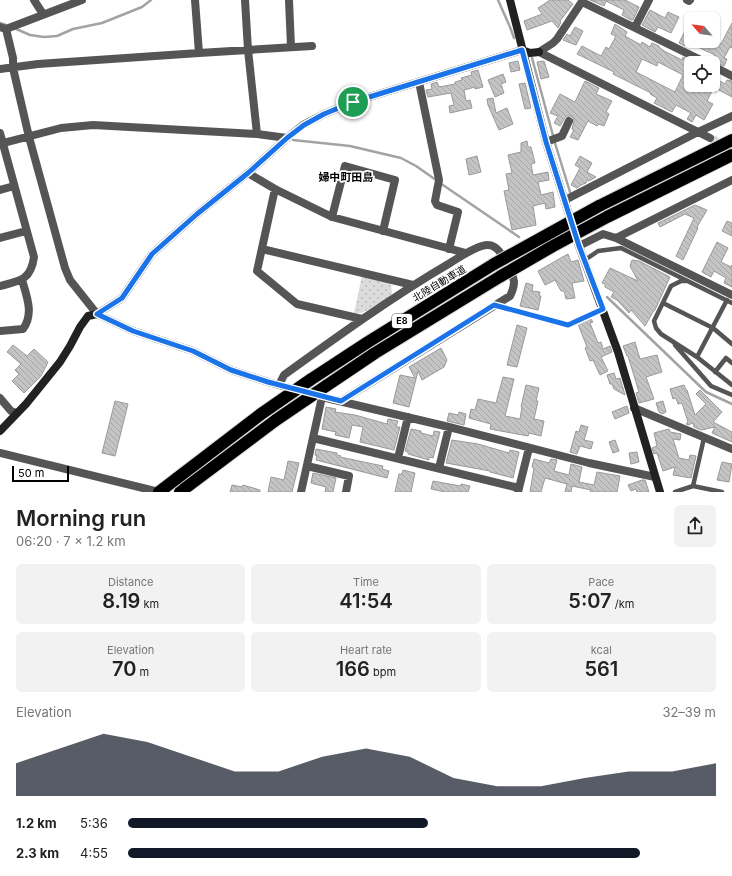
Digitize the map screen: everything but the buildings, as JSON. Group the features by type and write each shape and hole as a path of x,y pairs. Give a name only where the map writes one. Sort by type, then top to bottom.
{"highway":[{"name":"北陸自動車道","path":"159,492 261,414 310,380 368,342 494,264 599,206 732,140"},
{"name":"E8","path":"184,488 276,420 324,391 375,353 501,276 553,246 732,155"}],"street":[{"path":"34,0 43,14"},
{"path":"82,0 3,28 13,58 12,68 29,137 65,268 70,280 97,314 133,331 193,351 231,370 279,385 324,391 341,401 589,463 655,477"},
{"path":"195,0 199,53"},
{"path":"245,0 248,50 257,134"},
{"path":"289,0 291,47"},
{"path":"510,0 546,142 579,246 618,352 660,492"},
{"path":"635,26 649,0"},
{"path":"687,0 690,0"},
{"path":"0,431 60,362 88,316 97,314 122,298 152,254 287,138 304,125 324,114 353,102 522,50 530,54 539,52 557,39 582,1 693,56"},
{"path":"0,69 38,64 312,46"},
{"path":"539,52 710,138"},
{"path":"720,70 732,76"},
{"path":"419,82 439,180 435,202 437,205 458,212 449,248"},
{"path":"565,200 732,116"},
{"path":"546,142 562,136 569,121"},
{"path":"1,144 61,128 93,125 257,134 287,138"},
{"path":"0,133 1,144 34,257 33,267 22,280 0,286"},
{"path":"332,217 345,166 395,180 383,231"},
{"path":"248,173 275,189 332,217 466,253"},
{"path":"616,238 732,180"},
{"path":"0,190 14,186"},
{"path":"275,189 257,271 297,304 362,319"},
{"path":"0,238 26,231"},
{"path":"579,246 603,234 616,238 729,298"},
{"path":"279,385 284,375 413,284 466,253 486,244 498,249 515,279 514,289 510,296 341,401"},
{"path":"262,250 413,284"},
{"path":"0,331 23,329 28,323 30,304 22,280"},
{"path":"301,492 324,391"},
{"path":"0,398 11,411 16,414"},
{"path":"634,408 732,450"},
{"path":"398,458 408,417"},
{"path":"439,468 449,427"},
{"path":"313,438 439,468 518,490 529,448"},
{"path":"0,453 159,492"},
{"path":"308,466 349,476 346,492"}],"lane":[{"path":"585,260 598,251 621,248 688,281 729,298 732,303"},
{"path":"688,281 681,281 671,286 654,321 656,328 661,334 697,357 732,385"},
{"path":"697,357 729,298"},
{"path":"663,303 713,328 732,344"},
{"path":"494,305 568,325 603,309"},
{"path":"672,341 711,386 732,395"},
{"path":"715,372 726,358 732,363"},
{"path":"693,486 704,438"},
{"path":"674,492 693,486 722,492"}],"shaded area":[{"path":"362,276 391,283 392,294 368,310 354,313"}],"waterway":[{"path":"14,28 30,35 44,37 57,36 73,29 102,23 142,7 151,0"},
{"path":"498,0 514,38"},
{"path":"0,23 6,25"},
{"path":"532,58 570,192"},
{"path":"293,140 350,146 401,158 416,166 436,180"},
{"path":"440,183 519,237"},
{"path":"607,297 706,392 732,404"}],"tunnel":[{"path":"710,138 732,148"}],"district":[{"name":"婦中町田島","path":"346,177"}],"route":[{"path":"522,50 546,142 579,246 603,309 568,325 494,305 341,401 268,382 231,370 193,351 133,331 97,314 122,298 152,254 287,138 304,125 324,114 353,102 522,50"}]}
